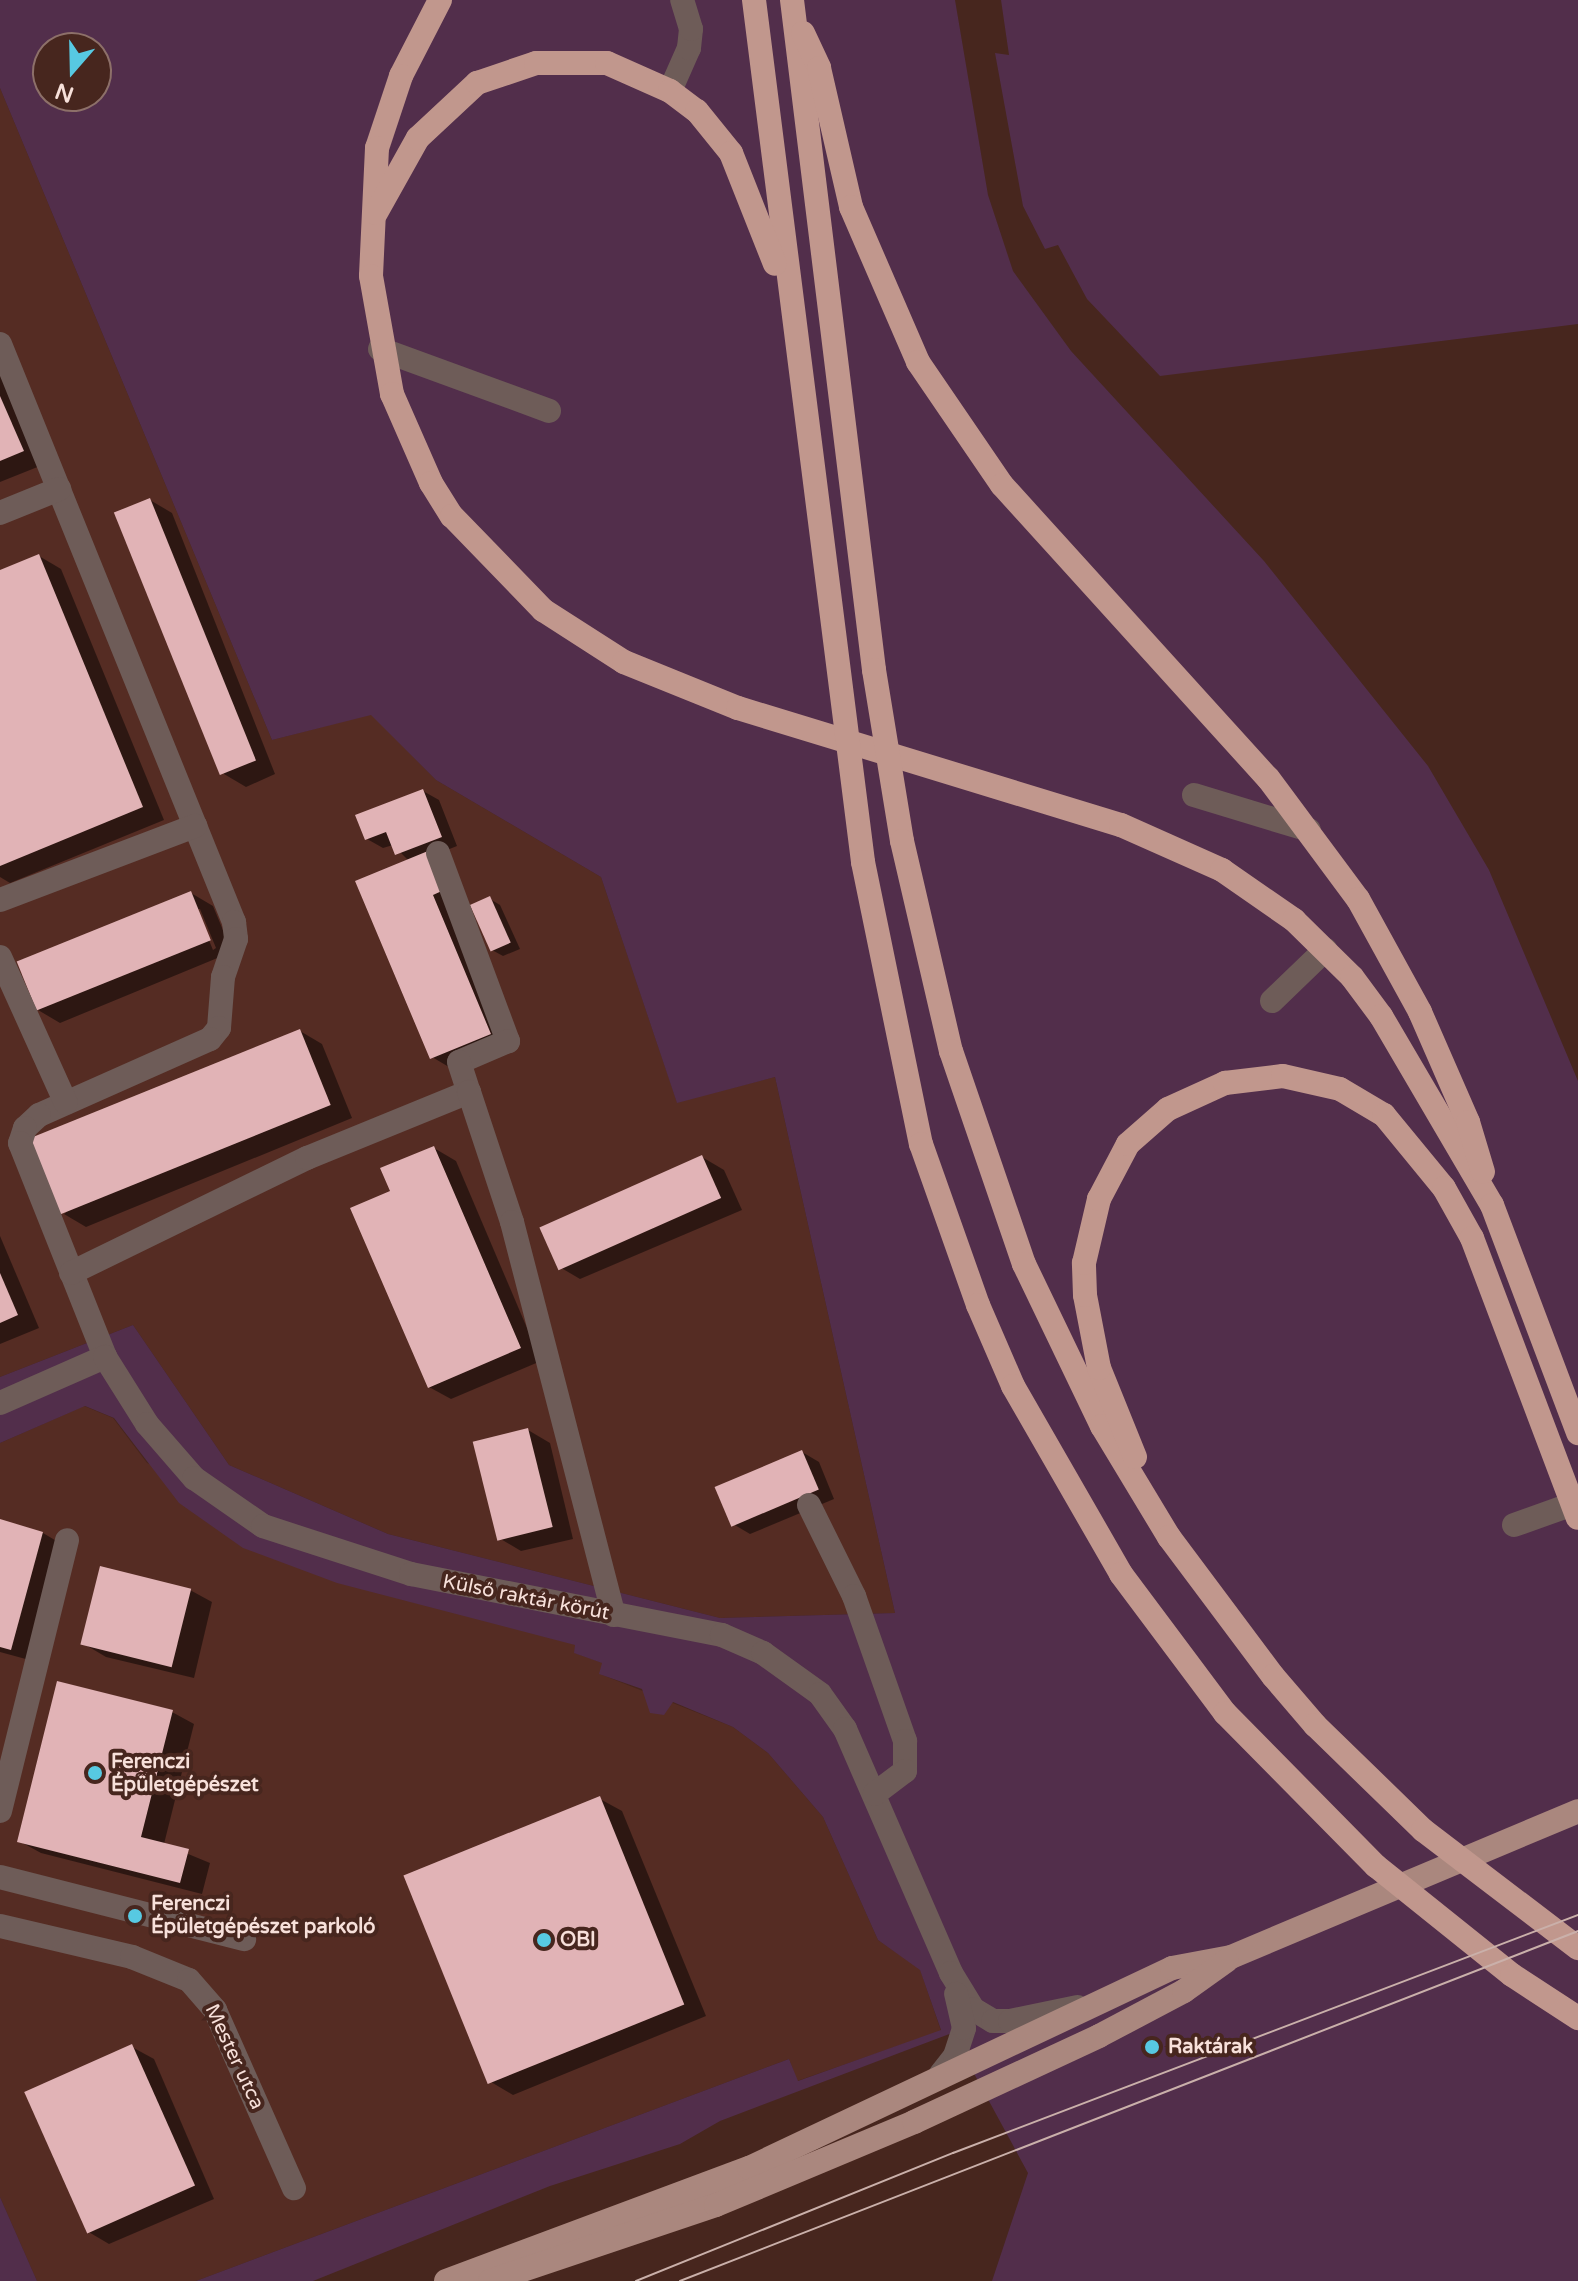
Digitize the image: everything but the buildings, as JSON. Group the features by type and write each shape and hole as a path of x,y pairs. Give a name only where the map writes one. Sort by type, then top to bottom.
{"highway":[{"path":"440,0 388,109 373,176 376,213 371,276 380,349 392,394 431,483 469,537 510,582 563,625 624,662 738,708 982,782 1175,846 1258,893 1325,950 1381,1016 1492,1205"},
{"path":"754,0 863,862 897,1046 944,1213 1013,1386 1121,1574 1225,1713 1388,1876 1512,1975 1578,2018"},
{"path":"792,4 819,68 851,207 918,362 952,418 1055,548 1309,830 1366,913 1420,1012 1468,1122 1492,1205 1578,1433"},
{"path":"792,4 874,670 923,949 964,1097 1024,1264 1102,1426 1169,1537 1230,1622 1315,1725 1423,1830 1578,1948"},
{"path":"376,213 418,138 455,100 503,71 569,59 607,63 670,91 697,111 731,153 765,233 797,349"},
{"path":"1169,1537 1099,1368 1085,1295 1087,1241 1099,1199 1128,1144 1147,1125 1196,1093 1249,1078 1283,1076 1340,1089 1404,1133 1472,1238"},
{"path":"1422,1086 1457,1178 1472,1238 1575,1511"}],"main road":[{"path":"490,2281 716,2205 971,2095 1172,1997 1231,1957 1578,1811"},
{"path":"446,2281 749,2168 941,2074 1172,1968 1231,1957"}],"street":[{"path":"670,91 689,48 691,29 682,0"},
{"path":"0,344 234,922 236,939 223,977 219,1028 210,1039 66,1103 0,957"},
{"path":"380,349 549,411"},
{"path":"0,513 59,489"},
{"path":"1194,795 1309,830"},
{"path":"0,900 195,826"},
{"path":"438,853 508,1041 459,1062 512,1222 614,1615"},
{"path":"1272,1001 1325,950"},
{"path":"71,1273 307,1158 469,1092"},
{"name":"Külső raktár körút","path":"66,1103 39,1115 25,1128 20,1143 105,1357 147,1424 194,1478 263,1526 411,1574 722,1635 791,1669 820,1694 845,1729 951,1973 973,2009 993,2021 1085,2006"},
{"path":"0,1403 105,1357"},
{"path":"809,1505 854,1596 905,1741 905,1771 875,1794"},
{"path":"1514,1525 1575,1511"},
{"path":"0,1811 67,1540"},
{"path":"0,1877 244,1939"},
{"name":"Mester utca","path":"0,1926 132,1957 189,1980 215,2010 294,2188"},
{"name":"Külső raktár körút","path":"941,2074 955,2056 964,2028 951,1973"},
{"path":"528,2281 632,2234"}],"shaded area":[{"path":"0,0 955,0 988,195 1013,271 1071,351 1264,561 1428,766 1489,870 1578,1081 1578,2281 992,2281 1028,2173 952,2033 720,2121 680,2144 550,2186 313,2281 196,2281 789,2059 798,2081 941,2030 920,1970 878,1940 823,1817 768,1753 733,1727 673,1702 664,1715 650,1713 642,1689 599,1674 602,1663 574,1653 575,1645 337,1583 243,1548 179,1503 114,1418 85,1406 0,1443 0,1377 133,1325 229,1465 388,1534 720,1618 895,1613 775,1077 677,1103 601,877 436,780 371,715 272,740 0,88"},
{"path":"1001,0 1578,0 1578,324 1160,376 1087,299 1058,245 1045,249 1023,206 995,53 1009,55"},
{"path":"0,88 272,740 371,714 436,780 601,877 677,1102 775,1077 895,1613 720,1618 388,1534 229,1465 133,1325 0,1377"},
{"path":"84,1406 113,1418 147,1463 483,1617 576,1645 575,1653 603,1663 600,1674 733,1727 768,1753 823,1817 878,1940 920,1969 941,2031 797,2081 789,2059 196,2281 37,2281 0,2197 0,1443"},
{"path":"0,2197 37,2281 0,2281"}],"tram line":[{"path":"636,2281 953,2153 1578,1915"},
{"path":"680,2281 1578,1931"}],"place":[{"name":"Ferenczi Épületgépészet","path":"95,1773"},
{"name":"Ferenczi Épületgépészet parkoló","path":"135,1916"},
{"name":"OBI","path":"544,1940"},
{"name":"Raktárak","path":"1152,2047"}]}
